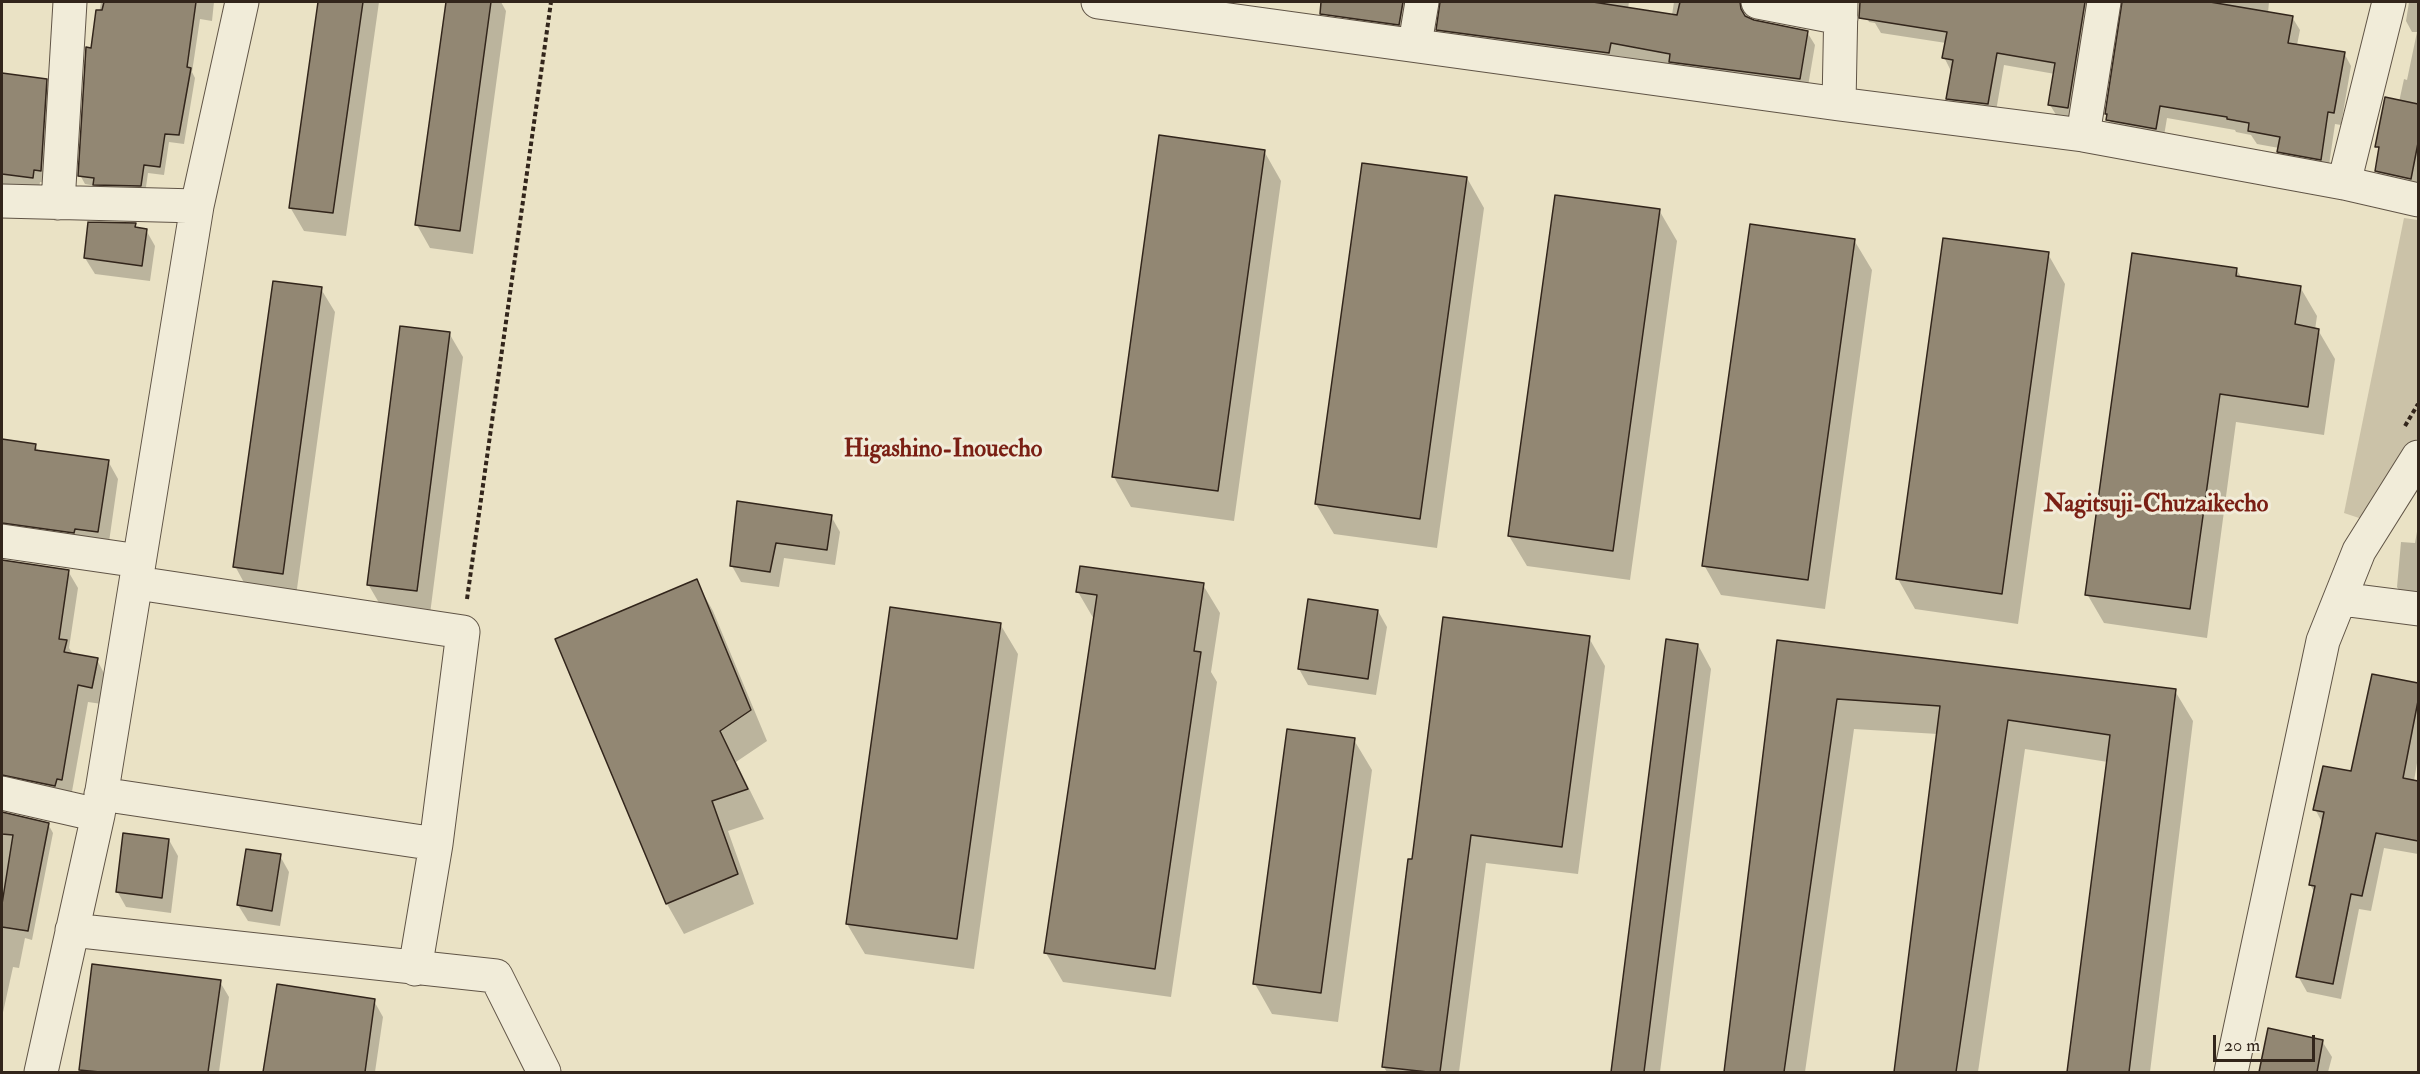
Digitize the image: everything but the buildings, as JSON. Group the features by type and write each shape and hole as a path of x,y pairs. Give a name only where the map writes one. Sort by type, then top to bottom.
{"street":[{"path":"58,203 70,2"},
{"path":"41,1072 99,804 197,206 242,2"},
{"path":"1098,2 1839,104 2083,135 2344,183 2418,200"},
{"path":"1415,44 1422,2"},
{"path":"1758,2 1841,10 1839,104"},
{"path":"2083,135 2104,2"},
{"path":"2344,183 2389,2"},
{"path":"2,201 197,206"},
{"path":"2231,1072 2323,641 2360,551 2418,457"},
{"path":"2,541 138,572 463,632 436,844 415,969"},
{"path":"2340,599 2418,609"},
{"path":"2,793 436,844"},
{"path":"72,930 496,976 544,1072"}],"path":[{"path":"463,632 551,2"}],"shaded area":[{"path":"2404,218 2418,220 2418,437 2362,519 2344,513"}],"district":[{"name":"Higashino-Inouecho","path":"943,451"},
{"name":"Nagitsuji-Chuzaikecho","path":"2156,506"}]}
